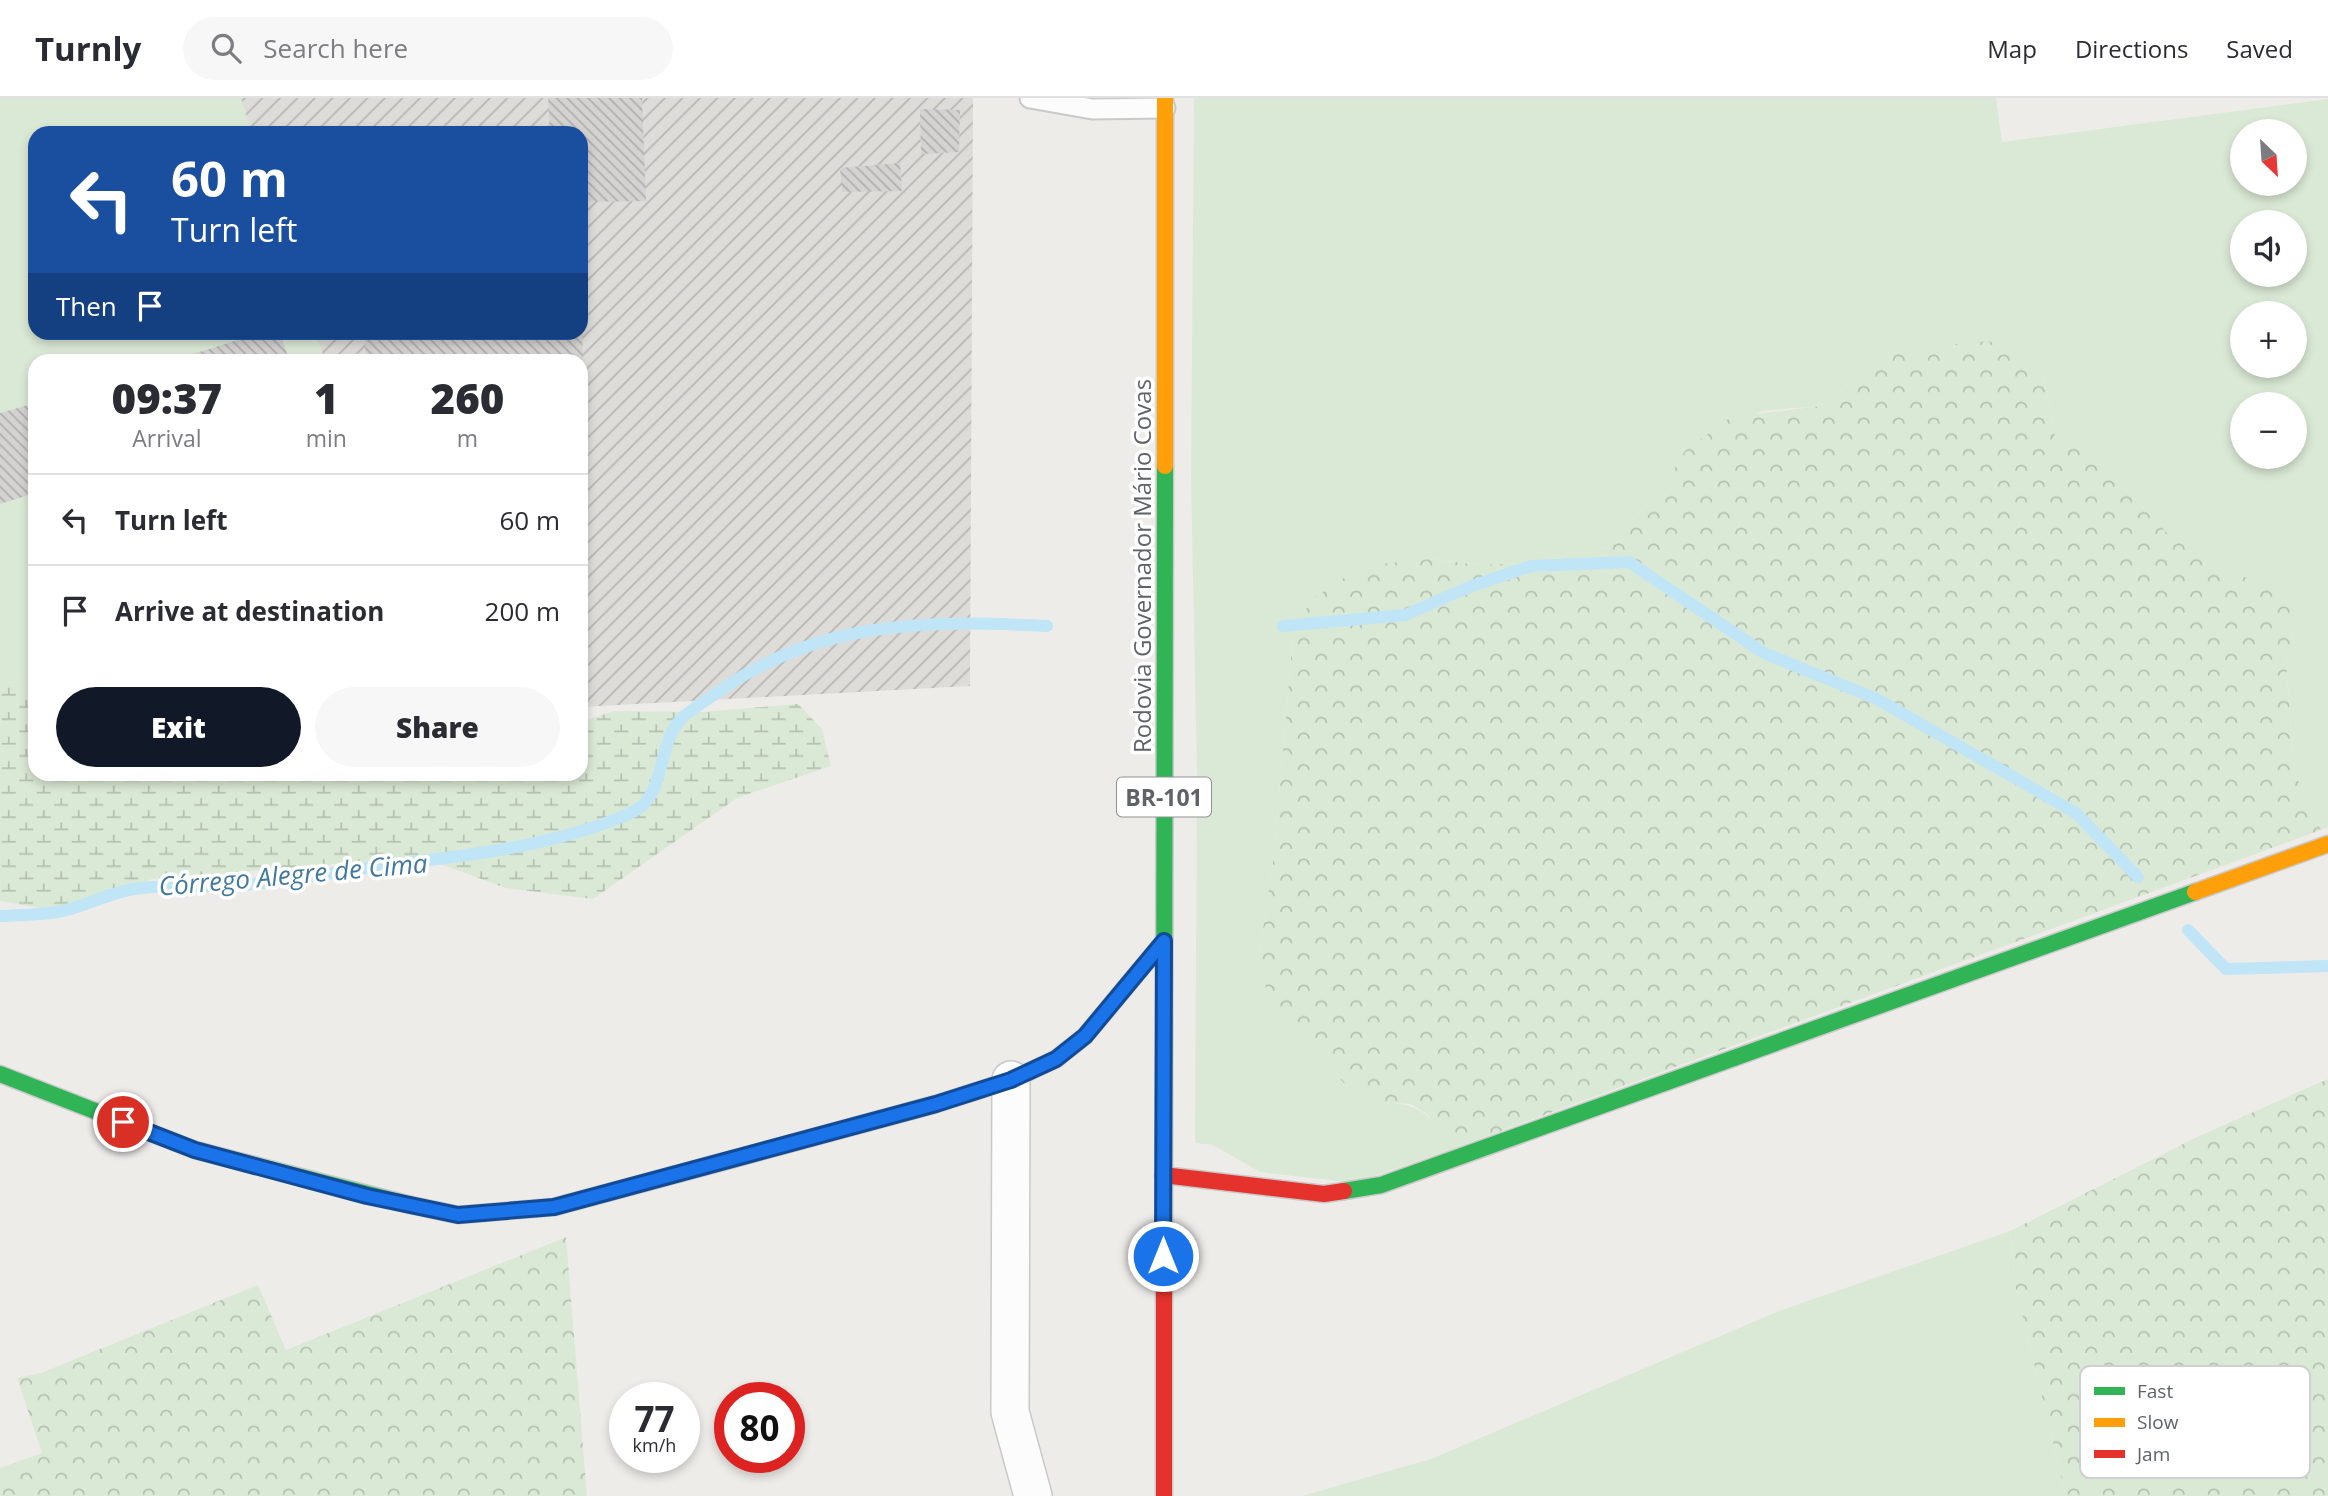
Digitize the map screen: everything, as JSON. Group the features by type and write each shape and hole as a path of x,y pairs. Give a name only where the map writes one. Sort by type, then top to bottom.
{"main road":[{"name":"Rodovia Governador Mário Covas","path":"1164,1496 1165,103"},
{"path":"1163,1175 1324,1194 1381,1185 2328,844"},
{"path":"0,1074 195,1150 367,1196 458,1215 554,1207 936,1104 1011,1080 1056,1059 1085,1036 1164,941"}],"street":[{"path":"1011,1080 1010,1412 1033,1496"}],"lane":[{"path":"1030,98 1092,109 1165,103"}],"shaded area":[{"path":"0,98 973,98 970,686 588,707 588,354 34,354 32,340 588,340 588,126 28,126 28,308"}],"green space":[{"path":"0,98 241,98 250,126 28,126 28,340 318,340 323,354 28,354 28,684 0,679"},
{"path":"1194,98 1996,98 2002,142 2328,99 2328,827 2321,830 2294,772 2286,661 2296,619 2166,532 2098,460 2055,436 2042,369 1901,349 1820,406 1762,411 1685,451 1665,484 1608,547 1543,562 1480,565 1429,559 1293,635 1273,863 1259,955 1381,1102 1417,1109 1431,1120 1452,1149 1355,1183 1260,1172 1213,1145 1195,1143 1197,776 1191,478"},
{"path":"1989,341 2042,369 2055,436 2098,460 2166,532 2218,564 2279,594 2296,619 2286,661 2294,772 2321,830 1452,1149 1427,1114 1411,1104 1381,1102 1345,1084 1286,1025 1268,999 1259,955 1273,863 1293,635 1311,600 1362,566 1429,559 1480,565 1543,562 1608,547 1665,484 1685,451 1731,417 1820,406 1901,349"},
{"path":"0,679 28,684 28,781 588,781 588,720 614,711 701,712 798,704 822,729 831,766 737,798 593,899 506,888 421,857 152,879 70,913 0,901"},
{"path":"2328,1079 2328,1496 2066,1496 2015,1285 2010,1231 2197,1137"},
{"path":"2010,1231 2015,1285 2066,1496 1302,1496 1431,1459 1779,1311"},
{"path":"566,1237 587,1496 0,1496 0,1468 42,1453 17,1378 41,1373 258,1285 286,1350"}],"building":[{"path":"548,98 642,98 646,201 588,202 588,126 550,126"},
{"path":"920,109 960,110 959,152 921,154"},
{"path":"900,163 902,191 842,192 840,168"},
{"path":"238,340 283,340 287,354 193,354"},
{"path":"365,340 582,340 583,354 366,354"},
{"path":"28,405 28,495 0,504 0,413"}],"waterway":[{"name":"Córrego Alegre de Cima","path":"1283,626 1405,615 1472,586 1531,566 1629,562 1764,653 1877,699 2076,813 2138,877"},
{"name":"Córrego Alegre de Cima","path":"0,916 63,911 134,889 262,883 486,852 574,833 631,813 642,805 656,783 668,742 681,719 756,668 795,650 835,638 917,625 1047,626"},
{"name":"Córrego Alegre de Cima","path":"2188,930 2226,969 2328,966"}],"traffic: fast":[{"path":"1164,1141 1165,466"},
{"path":"1344,1191 1381,1185 2195,892"},
{"path":"733,1159 936,1104 1011,1080 1056,1059 1085,1036 1164,941"},
{"path":"0,1074 195,1150 411,1205"}],"traffic: slow":[{"path":"1165,98 1165,466"},
{"path":"2195,892 2328,844"},
{"path":"411,1205 458,1215 554,1207 733,1159"}],"traffic: jam":[{"path":"1164,1141 1164,1496"},
{"path":"1163,1175 1324,1194 1344,1191"}],"route":[{"path":"123,1122 195,1150 367,1196 458,1215 513,1213 554,1207 936,1104 1011,1080 1056,1059 1085,1036 1164,941 1163,1256"}]}
